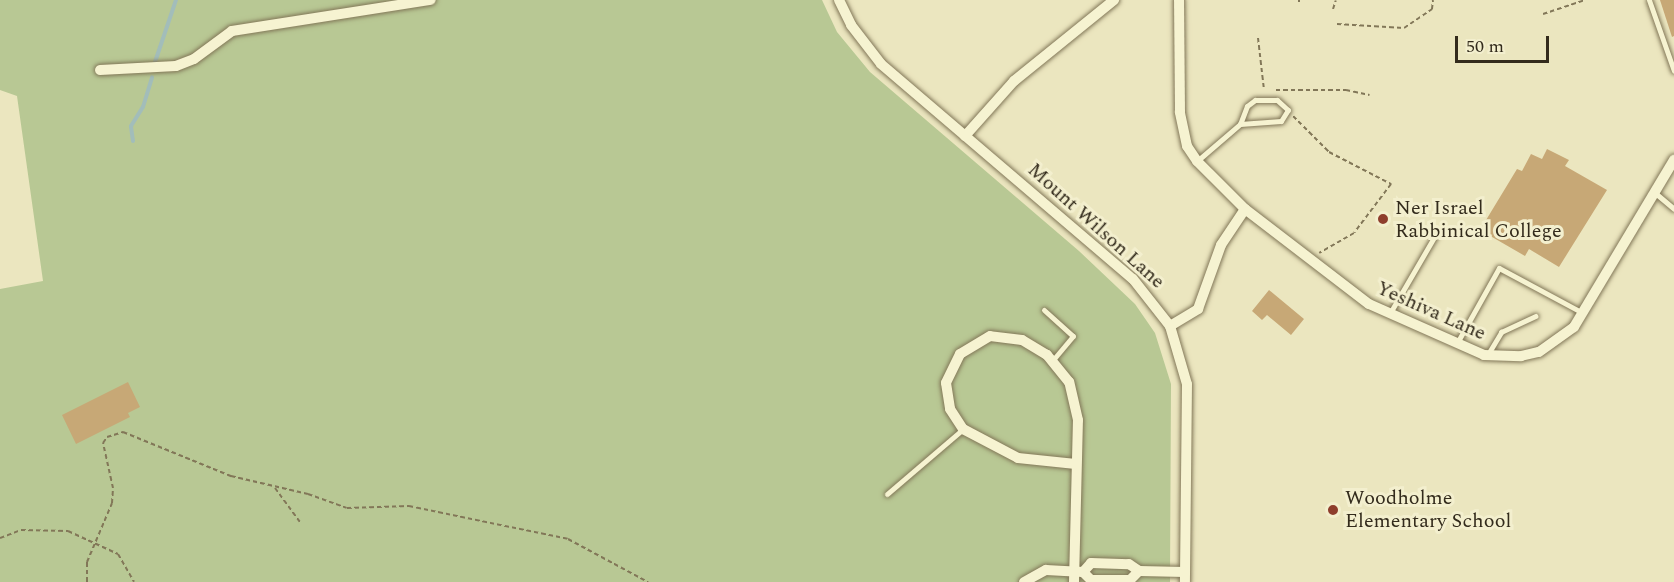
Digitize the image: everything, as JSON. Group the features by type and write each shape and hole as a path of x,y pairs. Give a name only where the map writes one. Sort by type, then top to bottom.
{"street":[{"path":"100,70 176,66 194,59 232,31 430,0"},
{"name":"Mount Wilson Lane","path":"839,0 851,25 881,64 1133,279 1170,326 1186,384 1185,577"},
{"path":"965,136 1002,92 1114,0"},
{"name":"Yeshiva Lane","path":"1179,0 1180,112 1187,146 1197,161 1245,209 1342,286 1389,314 1487,356 1504,358 1539,352 1565,336 1583,313 1674,160"},
{"path":"1170,326 1198,309 1221,245 1245,209"},
{"path":"1076,464 1018,458 963,429 950,409 946,383 954,361 966,347 990,336 1010,337 1031,343 1053,360 1074,395 1076,464 1077,575"},
{"path":"1077,575 1091,563 1129,564 1139,571 1185,577"},
{"path":"1024,582 1046,570 1077,575 1091,580 1130,580 1139,571"}],"lane":[{"path":"1650,0 1674,71"},
{"path":"1197,161 1240,124 1247,106 1255,100 1277,100 1288,110 1281,121 1240,124"},
{"path":"1654,192 1674,209"},
{"path":"1389,314 1436,234"},
{"path":"1456,344 1499,268 1583,313"},
{"path":"1044,310 1072,336 1053,360"},
{"path":"1487,356 1501,332 1535,316"},
{"path":"887,494 963,429"}],"path":[{"path":"1333,9 1336,0"},
{"path":"1337,24 1404,28 1432,9 1433,0"},
{"path":"1543,14 1585,0"},
{"path":"1257,38 1262,90 1346,90 1369,95"},
{"path":"1293,116 1329,152 1391,184 1354,233 1314,256"},
{"path":"87,582 87,562 112,503 113,488 101,449 107,436 123,432 187,460 275,488 308,494 347,508 409,506 568,539 648,582"},
{"path":"275,488 300,522"},
{"path":"0,538 21,530 46,529 97,541 122,558 134,582"}],"green space":[{"path":"0,0 822,0 837,32 870,72 1079,251 1135,304 1155,333 1171,384 1170,582 0,582 0,289 43,281 17,96 0,90"}],"building":[{"path":"1660,0 1674,0 1674,36 1672,37"},
{"path":"1547,149 1569,160 1565,166 1607,190 1559,267 1529,249 1525,256 1480,230 1517,169 1522,171 1531,154 1542,159"},
{"path":"1269,290 1304,319 1291,335 1267,315 1262,320 1252,311"},
{"path":"128,382 140,407 128,413 130,417 76,444 62,415"}],"waterway":[{"path":"155,62 176,0"},
{"path":"133,141 131,126 143,107 152,77"}],"place":[{"name":"Ner Israel Rabbinical College","path":"1383,219"},
{"name":"Woodholme Elementary School","path":"1333,510"}]}
